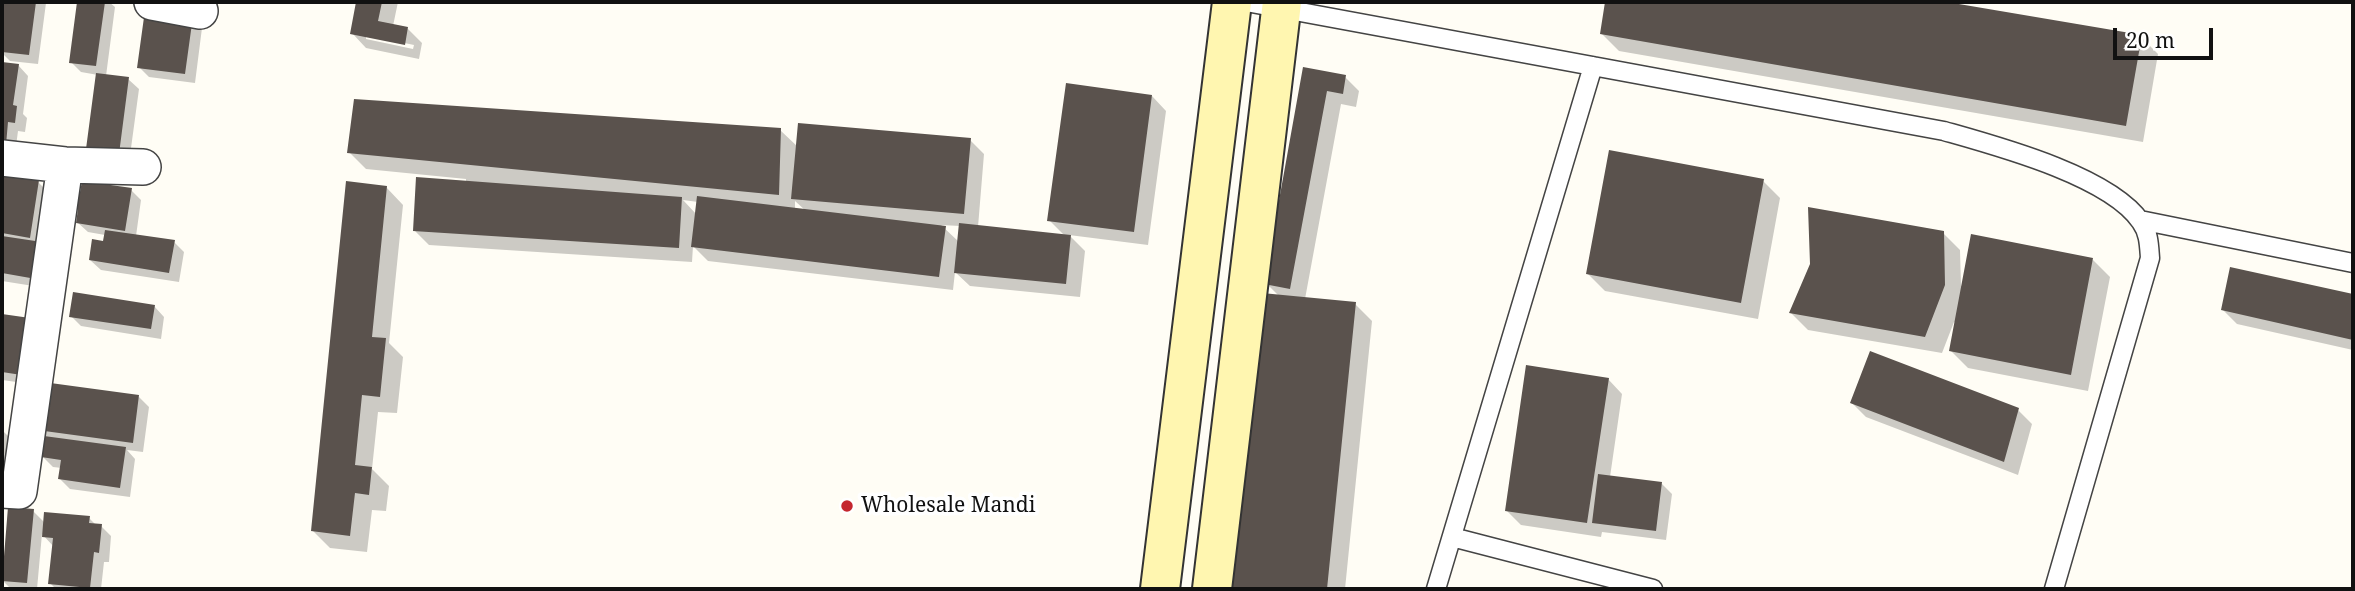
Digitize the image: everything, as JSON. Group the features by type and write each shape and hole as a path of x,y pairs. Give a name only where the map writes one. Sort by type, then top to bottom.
{"main road":[{"path":"1160,589 1232,2"},
{"path":"1212,589 1270,4"}],"street":[{"path":"152,2 200,11"},
{"path":"2,158 65,165 143,167"},
{"path":"2,490 19,491 65,165"}],"lane":[{"path":"1270,4 1944,131 2020,152 2098,187 2126,206 2140,220 2147,233 2150,258 2054,589"},
{"path":"1436,589 1593,66"},
{"path":"2140,220 2353,263"},
{"path":"1452,537 1653,589"}],"building":[{"path":"4,2 36,2 29,55 2,52"},
{"path":"77,2 105,2 96,66 69,63"},
{"path":"356,2 382,2 378,21 408,27 405,45 350,34"},
{"path":"1605,2 1947,2 2142,35 2126,126 1600,34"},
{"path":"145,10 193,16 185,74 137,68"},
{"path":"2,62 19,64 13,105 17,106 15,123 8,122 6,145 2,144"},
{"path":"1303,67 1346,75 1343,94 1327,91 1290,289 1264,284"},
{"path":"96,73 129,77 119,154 86,149"},
{"path":"1066,83 1152,95 1134,232 1047,221"},
{"path":"354,99 781,128 779,195 347,153"},
{"path":"798,123 971,138 964,214 791,199"},
{"path":"1609,150 1764,179 1741,303 1586,274"},
{"path":"2,175 39,180 30,238 2,233"},
{"path":"416,177 682,197 679,248 413,231"},
{"path":"82,181 132,188 125,231 76,223 78,209 69,208 72,190 80,192"},
{"path":"346,181 387,186 372,337 386,338 380,397 362,395 355,465 372,467 369,495 355,493 350,536 311,531"},
{"path":"697,196 946,226 939,277 691,247"},
{"path":"1808,207 1944,231 1945,285 1925,337 1789,313 1810,264"},
{"path":"959,223 1071,235 1066,284 954,273"},
{"path":"105,230 175,240 169,273 89,260 92,239 103,241"},
{"path":"1971,234 2093,258 2071,375 1949,351"},
{"path":"2,236 42,242 36,279 2,273"},
{"path":"2230,267 2353,294 2353,340 2221,310"},
{"path":"73,292 155,305 151,329 69,317"},
{"path":"1262,293 1356,302 1327,589 1232,589"},
{"path":"2,314 37,319 28,376 2,372"},
{"path":"1870,351 2019,408 2004,462 1850,403"},
{"path":"1526,365 1609,378 1587,523 1505,511"},
{"path":"43,382 139,395 133,443 37,430"},
{"path":"44,436 126,447 120,488 58,479 61,460 41,457"},
{"path":"1598,474 1662,482 1656,531 1592,523"},
{"path":"8,507 34,509 27,583 2,581"},
{"path":"44,512 90,516 89,523 102,524 99,553 94,552 90,588 48,584 53,538 42,537"}],"place":[{"name":"Wholesale Mandi","path":"847,506"}]}
